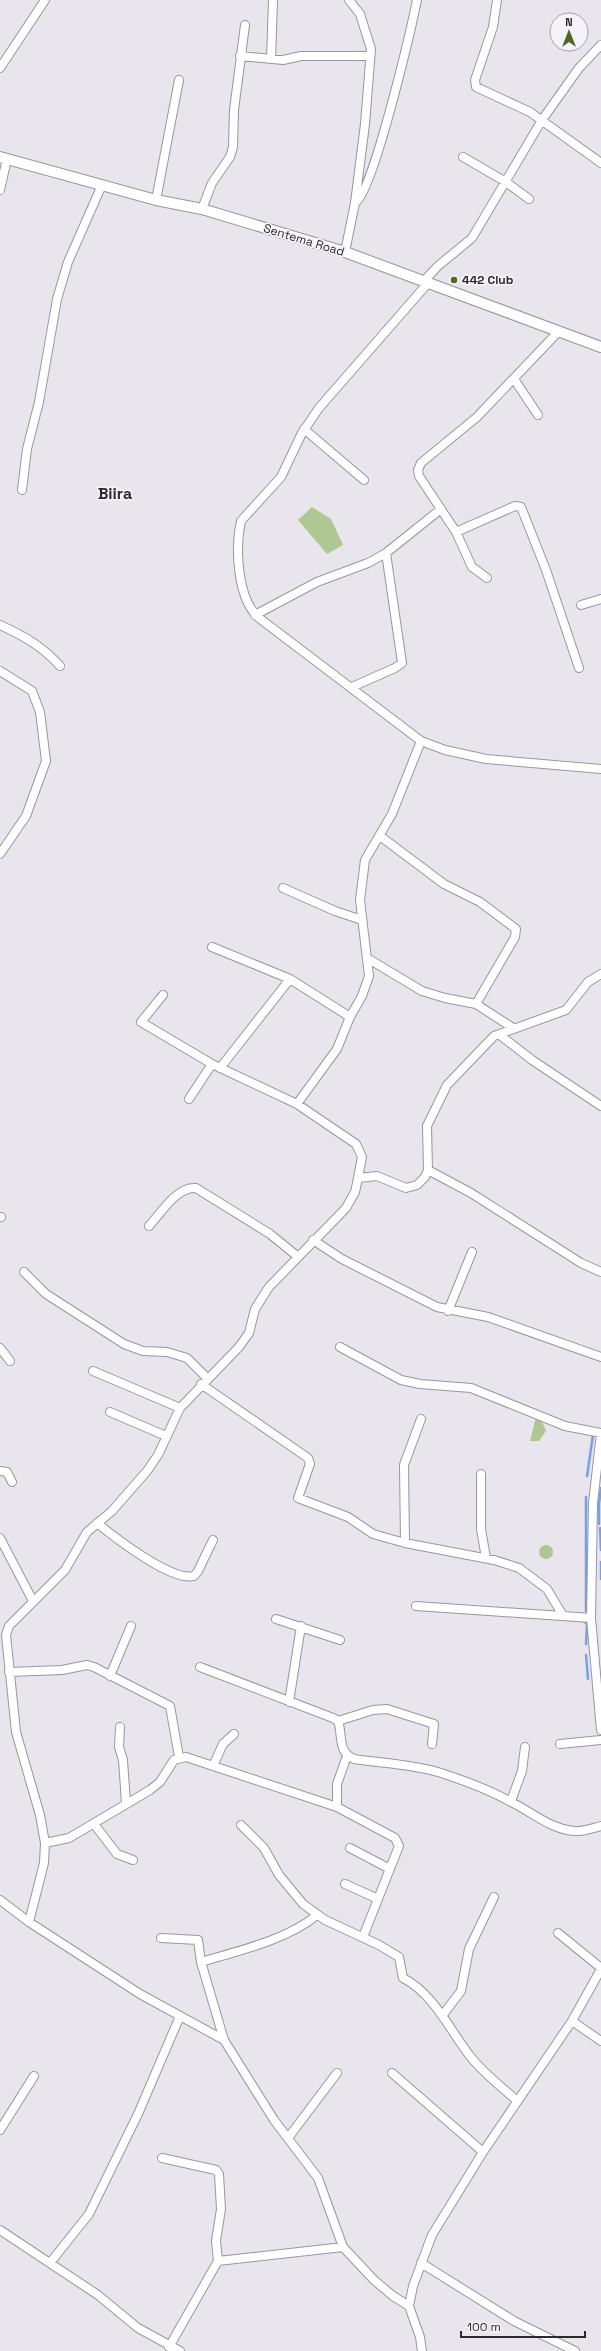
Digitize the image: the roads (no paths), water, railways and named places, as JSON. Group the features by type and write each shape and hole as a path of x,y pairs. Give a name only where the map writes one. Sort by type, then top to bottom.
{"main road":[{"name":"Sentema Road","path":"4,158 156,200 202,209 345,252 601,347"}],"street":[{"path":"0,68 45,0"},
{"path":"271,59 273,0"},
{"path":"345,252 355,203 369,90 370,56 367,32 360,14 349,0"},
{"path":"355,203 363,195 382,142 417,0"},
{"path":"498,0 493,27 474,83 479,88 530,112 601,162"},
{"path":"202,209 212,183 230,157 233,147 234,110 245,25"},
{"path":"601,45 579,68 542,120 472,238 438,266 339,383 304,430 281,477 241,521 239,529 241,580 245,598 255,615 319,665 352,687 421,741 445,750 486,759 601,769"},
{"path":"240,56 283,60 301,56 370,56"},
{"path":"156,200 179,80"},
{"path":"463,157 506,182 529,199"},
{"path":"0,190 4,158"},
{"path":"22,490 27,449 39,402 57,299 68,262 102,185"},
{"path":"487,578 472,567 456,532 420,476 420,465 477,417 558,332"},
{"path":"514,379 538,415"},
{"path":"304,430 364,480"},
{"path":"456,532 515,506 522,508 546,570 579,668"},
{"path":"255,615 312,585 368,563 386,553 441,509"},
{"path":"352,687 395,668 402,662 386,553"},
{"path":"581,605 601,598"},
{"path":"0,625 33,641 48,653 60,666"},
{"path":"0,672 32,691 40,712 46,761 26,816 0,854"},
{"path":"298,1104 337,1049 350,1017 367,986 367,958 360,900 363,870 367,855 380,836 400,795 421,741"},
{"path":"380,836 444,884 480,902 516,929 515,937 476,1004"},
{"path":"283,888 335,911 362,920"},
{"path":"212,947 290,980 350,1017"},
{"path":"367,958 422,991 476,1004 513,1028"},
{"path":"358,1178 377,1176 400,1186 412,1188 423,1180 428,1170 427,1126 440,1096 447,1085 494,1036 566,1010 588,982 601,974"},
{"path":"220,1068 290,980"},
{"path":"29,1922 44,1864 44,1843 40,1815 16,1732 3,1635 9,1626 65,1570 87,1532 112,1511 147,1471 158,1455 180,1408 204,1381 239,1347 249,1333 255,1309 262,1298 297,1256 346,1208 355,1192 362,1157 359,1147 298,1104 212,1064 141,1022 163,995"},
{"path":"500,1035 532,1060 601,1106"},
{"path":"189,1099 212,1064"},
{"path":"428,1170 471,1192 581,1263 601,1272"},
{"path":"149,1226 184,1189 196,1188 270,1234 297,1256"},
{"path":"313,1240 342,1259 429,1304 448,1311 488,1317 601,1357"},
{"path":"448,1311 472,1252"},
{"path":"24,1272 46,1294 124,1344 143,1351 167,1352 188,1358 204,1381 308,1458 310,1464 298,1498 348,1517 373,1534 405,1544 486,1558 526,1571 547,1589 562,1614"},
{"path":"340,1347 401,1380 420,1384 471,1388 565,1426 601,1433 593,1503 597,1552 591,1618 598,1672 601,1730"},
{"path":"0,1348 10,1361"},
{"path":"93,1371 180,1408"},
{"path":"110,1412 166,1436"},
{"path":"405,1544 404,1465 421,1419"},
{"path":"0,1471 7,1472 12,1482"},
{"path":"481,1474 480,1522 486,1558"},
{"path":"97,1523 151,1562 183,1577 194,1576 198,1572 213,1540"},
{"path":"0,1538 33,1601"},
{"path":"416,1606 562,1614 591,1618"},
{"path":"276,1619 340,1640"},
{"path":"110,1676 131,1626"},
{"path":"289,1702 300,1626"},
{"path":"9,1672 62,1670 87,1665 110,1676 170,1706 179,1757"},
{"path":"200,1667 338,1721 373,1710 398,1711 434,1724 432,1744"},
{"path":"338,1721 341,1730 342,1749 347,1756 360,1760 424,1768 474,1785 511,1801 542,1820 566,1830 576,1832 601,1826"},
{"path":"120,1726 119,1747 123,1760 126,1803"},
{"path":"213,1766 223,1744 234,1734"},
{"path":"560,1744 601,1740"},
{"path":"511,1801 522,1771 526,1747"},
{"path":"337,1807 337,1784 347,1756"},
{"path":"44,1843 69,1838 156,1786 174,1760 179,1757 213,1766 337,1807 395,1838 399,1846 363,1937"},
{"path":"94,1824 117,1854 133,1860"},
{"path":"241,1825 264,1848 270,1862 289,1890 317,1915 345,1931 363,1937 399,1957 402,1978 415,1984 427,1995 472,2058 517,2101"},
{"path":"350,1848 390,1869"},
{"path":"345,1884 378,1899"},
{"path":"442,2016 462,1991 469,1949 494,1897"},
{"path":"0,1900 29,1922 140,1994 224,2040"},
{"path":"201,1962 255,1945 306,1924 317,1915"},
{"path":"422,2351 420,2337 409,2306 421,2262 432,2235 483,2152 572,2021 601,1969 558,1933"},
{"path":"161,1938 198,1940 201,1962 224,2040 274,2120 318,2178 343,2247 356,2263 374,2280 393,2296 409,2306"},
{"path":"50,2264 89,2214 138,2114 180,2016"},
{"path":"572,2021 601,2040"},
{"path":"288,2138 336,2073"},
{"path":"392,2073 483,2152"},
{"path":"0,2130 34,2076"},
{"path":"162,2158 216,2170 219,2174 221,2209 216,2241 218,2261 169,2347"},
{"path":"0,2230 98,2295 138,2328 169,2347 180,2351"},
{"path":"218,2261 343,2247"},
{"path":"421,2262 514,2322 575,2351"}],"waterway":[{"path":"587,1476 593,1435"},
{"path":"599,1524 601,1488"},
{"path":"586,1497 586,1611"},
{"path":"600,1528 601,1550"},
{"path":"601,1562 601,1579"},
{"path":"584,1621 587,1624 586,1644"},
{"path":"586,1655 588,1679"}],"place":[{"name":"442 Club","path":"454,280"}],"district":[{"name":"Biira","path":"115,493"}]}
